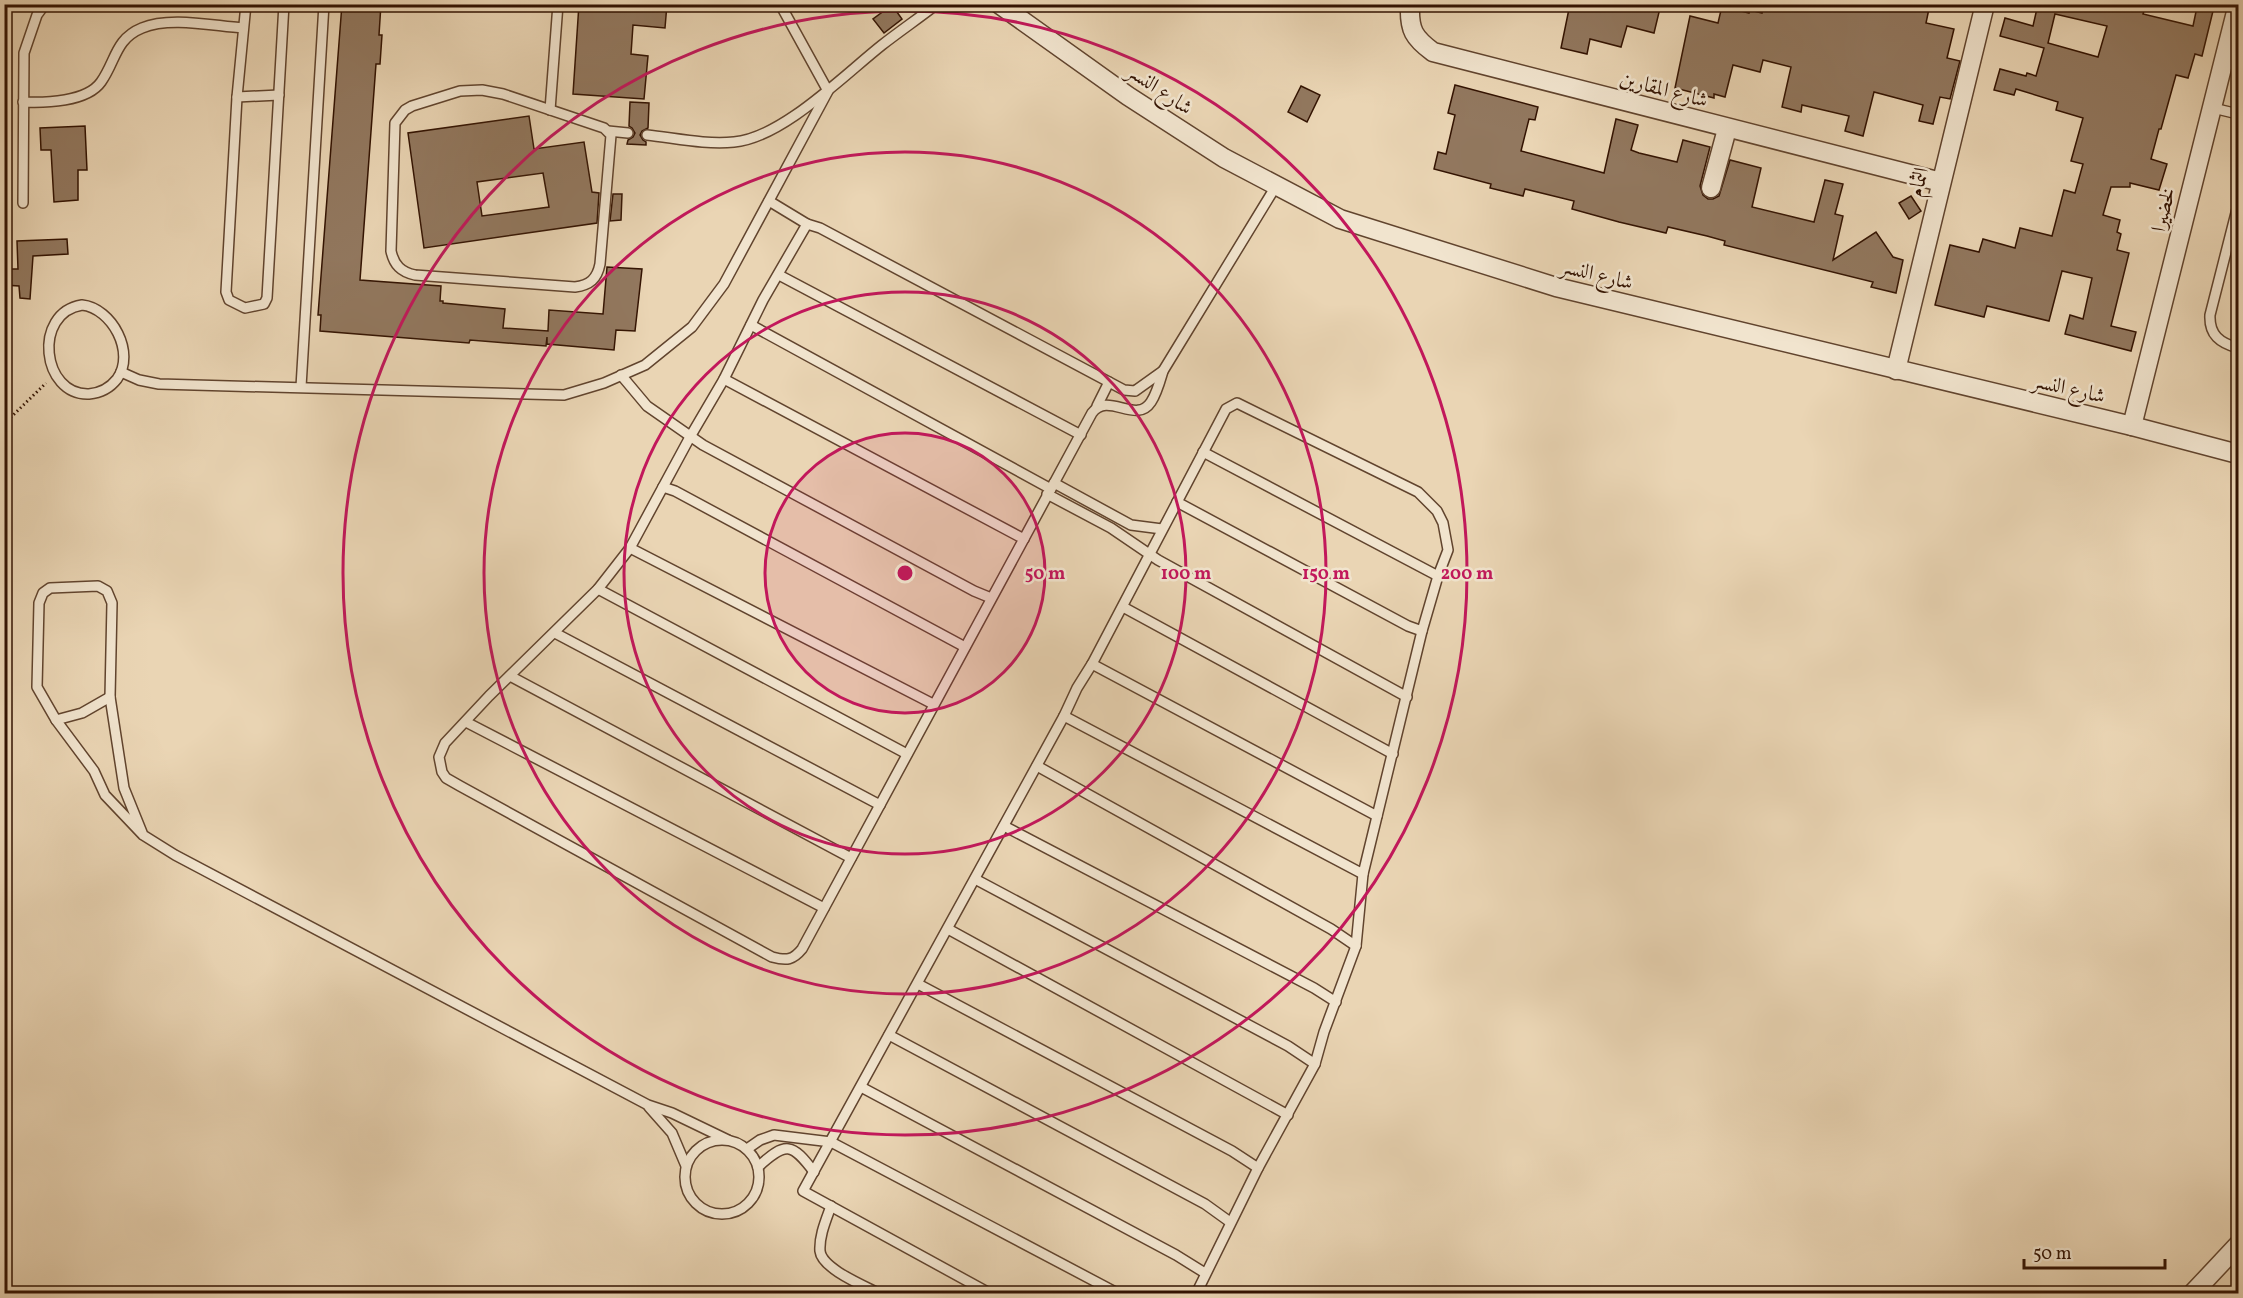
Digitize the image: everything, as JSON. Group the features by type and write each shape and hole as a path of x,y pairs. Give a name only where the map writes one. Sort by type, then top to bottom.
{"street":[{"name":"شارع النسر","path":"999,4 1128,96 1224,158 1340,219 1556,287 2132,426 2238,454"},
{"name":"شارع المقارين","path":"1412,4 1410,22 1417,41 1433,52 1941,182"},
{"name":"الثمام","path":"1896,370 1985,4"},
{"name":"لخضيرا","path":"2132,426 2238,4"},
{"path":"1711,188 1727,129"},
{"path":"2192,1293 2238,1245"}],"lane":[{"path":"23,203 24,54 38,15 45,4"},
{"path":"246,4 237,97 226,292 229,300 245,308 264,304 267,298 284,4"},
{"path":"301,387 324,4"},
{"path":"550,110 558,4"},
{"path":"780,4 828,91"},
{"path":"647,135 715,142 735,142 755,138 773,129 828,91 881,45 937,4"},
{"path":"23,102 47,103 67,100 84,94 100,84 123,39 139,28 155,23 171,22 243,28"},
{"path":"608,131 610,141 600,264 593,281 584,286 563,286 415,275 398,268 391,251 393,131 399,116 412,106 460,91 471,90 503,94 608,131 628,133"},
{"path":"121,372 140,380 159,384 564,395 604,383 645,365 692,327 724,284 828,91"},
{"path":"237,97 279,95"},
{"path":"2213,108 2238,114"},
{"path":"1097,406 1104,404 1136,410 1150,403 1163,371 1276,186"},
{"path":"769,201 807,224 820,228 1124,390 1135,391 1163,371"},
{"path":"2238,206 2210,315 2210,324 2219,340 2238,348"},
{"path":"807,224 763,300 724,379 630,548 598,589 533,652 441,750 439,764 446,778 772,957 784,960 794,958 802,949 1108,382"},
{"path":"779,275 1081,435"},
{"path":"82,305 97,308 108,318 122,347 121,372 109,387 92,394 74,392 60,382 55,375 50,345 52,326 67,309 82,305"},
{"path":"751,325 1051,489 1129,539 1149,555 1407,697"},
{"path":"621,375 647,406 690,437 964,586 992,598"},
{"path":"724,379 1023,538"},
{"path":"991,1293 803,1191 1037,766 1226,409 1237,403 1418,492 1437,511 1447,536 1448,550 1422,631 1363,874 1356,946 1324,1032 1315,1064 1258,1168 1196,1293"},
{"path":"1203,452 1438,576"},
{"path":"663,487 675,491 965,647"},
{"path":"1051,489 1131,525 1162,529"},
{"path":"1177,502 1408,626 1422,631"},
{"path":"630,548 933,704"},
{"path":"143,835 124,788 110,697 112,603 107,591 98,586 50,588 42,593 39,603 37,687 56,720 94,771 105,795 143,835 175,855 648,1105 672,1113 738,1143 754,1157 758,1167 759,1177 753,1197 737,1211 716,1214 706,1211 690,1197 684,1176 686,1166 697,1148 706,1142 728,1140"},
{"path":"598,589 907,754"},
{"path":"1122,607 1393,754"},
{"path":"555,633 879,805"},
{"path":"1092,664 1377,816"},
{"path":"510,676 851,858"},
{"path":"56,720 82,713 110,697"},
{"path":"1064,716 1363,874"},
{"path":"466,722 824,908"},
{"path":"1037,766 1331,929 1356,946"},
{"path":"1004,826 1314,988 1336,1002"},
{"path":"975,879 1288,1046 1315,1064"},
{"path":"948,929 1288,1115"},
{"path":"918,984 1232,1151 1258,1168"},
{"path":"890,1035 1205,1204 1230,1222"},
{"path":"861,1087 1176,1255 1205,1273"},
{"path":"648,1105 672,1133 686,1166"},
{"path":"747,1149 760,1140 774,1136 831,1142 1119,1293"},
{"path":"758,1167 771,1154 786,1148 798,1151 814,1172"},
{"path":"831,1206 822,1233 820,1253 827,1265 880,1293"}],"path":[{"path":"4,424 55,375"}],"building":[{"path":"342,4 381,4 380,64 376,64 360,280 441,286 440,301 443,303 505,309 503,328 548,331 549,310 603,314 607,267 642,269 635,331 616,330 614,350 547,344 547,337 546,346 470,340 469,343 320,331 321,315 318,315"},
{"path":"579,4 667,4 665,28 633,25 631,54 648,56 644,99 573,94"},
{"path":"1570,4 1661,4 1654,33 1627,26 1621,47 1590,39 1587,54 1561,48"},
{"path":"1764,4 1930,4 1926,23 1954,29 1947,58 1960,61 1950,99 1940,97 1933,124 1919,121 1923,105 1874,92 1863,136 1845,131 1849,116 1802,105 1801,112 1782,107 1791,67 1763,60 1760,72 1733,65 1725,97 1714,94 1714,98 1675,88 1690,16 1718,23 1722,6 1749,13 1750,10 1762,13"},
{"path":"2038,4 2146,4 2143,14 2193,26 2197,7 2213,11 2202,56 2195,54 2188,78 2176,75 2161,129 2159,129 2151,159 2167,164 2159,190 2130,183 2130,187 2111,187 2103,215 2120,220 2117,232 2121,234 2117,250 2129,253 2111,326 2136,332 2131,351 2065,334 2070,315 2083,319 2092,278 2062,271 2049,321 1987,306 1984,317 1935,305 1950,245 1979,252 1983,239 2015,248 2020,228 2052,236 2064,190 2075,193 2083,164 2071,161 2083,118 2056,110 2058,102 2016,89 2014,95 1994,90 2000,69 2026,76 2027,73 2036,76 2044,48 2000,36 2005,18 2033,26","holes":["2055,14 2107,26 2098,57 2048,43"]},
{"path":"892,5 902,19 884,33 873,19"},
{"path":"1455,85 1538,107 1535,120 1529,119 1521,151 1604,173 1616,119 1638,125 1631,150 1639,153 1677,162 1683,140 1710,147 1700,186 1703,195 1708,199 1719,196 1730,160 1761,168 1752,207 1814,222 1825,180 1843,184 1835,214 1843,216 1833,260 1876,232 1893,257 1903,260 1896,293 1871,287 1873,282 1724,245 1725,241 1707,236 1668,227 1666,233 1619,222 1572,209 1574,201 1525,189 1523,196 1490,188 1491,184 1434,169 1438,152 1446,154 1455,115 1448,113"},
{"path":"1301,86 1320,95 1307,122 1288,112"},
{"path":"630,102 649,103 648,128 640,135 646,145 627,144 635,133 629,126"},
{"path":"529,116 534,149 584,142 592,192 599,193 597,223 424,248 408,133","holes":["543,173 549,207 482,216 477,182"]},
{"path":"85,126 87,170 78,170 78,200 54,202 51,150 41,150 40,128"},
{"path":"613,194 622,194 621,220 610,221"},
{"path":"1911,196 1921,211 1909,219 1899,203"},
{"path":"67,239 68,254 33,256 30,299 20,298 19,286 4,285 4,269 18,269 17,241"}]}
